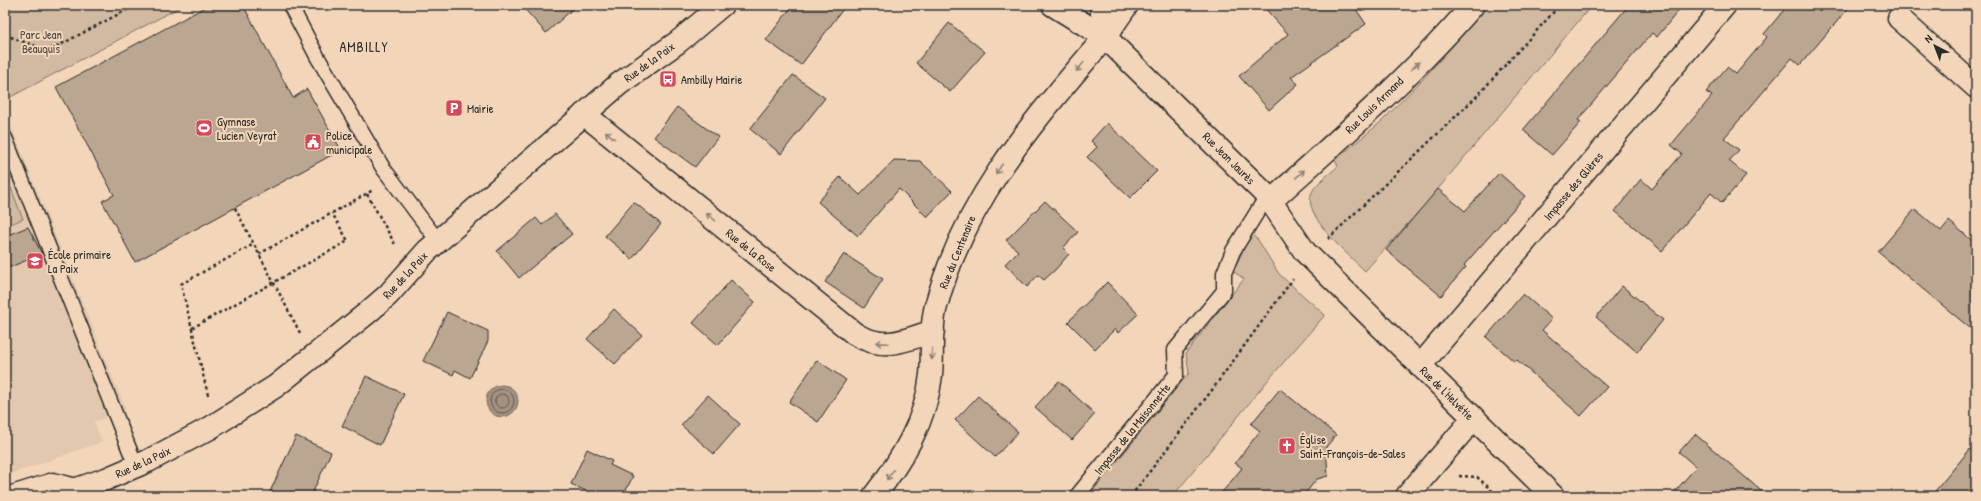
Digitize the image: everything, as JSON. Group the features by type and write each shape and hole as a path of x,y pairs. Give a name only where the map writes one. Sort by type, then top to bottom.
{"street":[{"name":"Rue de la Paix","path":"57,496 136,466 210,428 263,395 293,373 388,295 438,241 584,114 632,73 678,42 722,5"},
{"name":"Rue Jean Jaurès","path":"1053,5 1105,37"},
{"name":"Rue Jean Jaurès","path":"1083,5 1105,37 1269,198 1294,238 1310,257 1342,289"},
{"path":"1101,5 1105,37"},
{"name":"Rue du Centenaire","path":"874,496 894,470 916,430 927,403 931,374 936,306 955,253 985,191 1013,149 1105,37 1127,5"},
{"name":"Rue Louis Armand","path":"1269,198 1366,114 1420,61 1472,5"},
{"name":"Impasse des Glières","path":"1420,366 1725,5"},
{"path":"1899,18 1976,87"},
{"name":"Rue de la Rose","path":"584,114 855,334 866,340 879,344 900,341 933,331"},
{"name":"Rue de l'Helvétie","path":"1342,289 1553,496"},
{"path":"1407,496 1473,419"}],"lane":[{"path":"290,5 318,58 391,180 438,241"},
{"path":"5,138 136,466"},
{"name":"Impasse de la Maisonnette","path":"1077,496 1176,375 1175,350 1224,291 1224,273 1233,251 1269,198"},
{"path":"5,495 53,480 83,487"}],"path":[{"path":"5,35 44,49 56,47 136,5"},
{"path":"1130,496 1212,390 1272,306 1310,257 1478,95 1560,5"},
{"path":"259,254 391,180"},
{"path":"367,194 399,250"},
{"path":"235,208 300,333"},
{"path":"192,328 348,241 332,213"},
{"path":"208,395 181,284 254,244"}],"shaded area":[{"name":"École primaire La Paix","path":"5,111 126,410 94,422 102,442 5,476"}],"green space":[{"name":"Parc Jean Beauquis","path":"5,5 184,5 5,100"},
{"path":"1488,5 1592,5 1422,208 1365,271 1339,246 1320,223 1313,212 1310,201 1312,192 1320,181 1338,166 1335,160 1382,121 1423,79"},
{"path":"5,173 23,219 5,226"},
{"path":"1251,234 1258,240 1279,274 1325,315 1269,379 1173,496 1089,496 1189,373 1186,353 1244,279 1233,271"}],"water":[{"path":"499,385 505,385 515,392 518,401 517,407 511,414 505,417 499,417 489,410 486,404 486,398 493,388"}],"building":[{"name":"Gymnase Lucien Veyrat","path":"209,5 243,5 293,98 307,89 341,150 135,262 102,201 114,195 56,87"},
{"path":"521,5 577,5 546,33"},
{"path":"793,5 846,5 801,65 766,40"},
{"path":"1262,5 1353,5 1366,24 1291,77 1298,84 1269,110 1239,76 1288,34"},
{"path":"1629,5 1683,5 1657,37 1652,33 1578,120 1581,122 1552,155 1523,130"},
{"path":"1788,5 1851,5 1800,65 1792,58 1724,138 1739,150 1729,161 1746,175 1722,203 1711,193 1662,251 1615,211 1641,179 1652,189 1682,154 1671,145 1712,96 1706,92 1727,67 1736,74 1767,37 1764,34"},
{"path":"949,23 985,52 950,92 916,63"},
{"path":"793,75 825,98 781,154 750,129"},
{"path":"677,107 718,137 695,167 654,137"},
{"path":"1107,123 1157,171 1130,198 1087,157 1097,147 1091,141"},
{"path":"894,160 920,161 952,191 927,217 899,189 858,236 818,202 840,177 860,195"},
{"path":"1499,173 1525,196 1464,265 1466,267 1441,296 1386,250 1438,189 1465,211"},
{"path":"1045,201 1078,232 1063,248 1069,254 1056,269 1044,280 1038,275 1027,287 1005,264 1018,251 1006,240"},
{"path":"634,202 661,224 632,259 605,236"},
{"path":"1915,209 1941,231 1949,221 1976,244 1976,333 1878,252"},
{"path":"555,214 572,234 519,278 497,251 536,218 542,225"},
{"path":"28,227 42,254 5,269 5,236"},
{"path":"844,254 883,279 864,308 825,282"},
{"path":"731,280 755,302 718,345 693,323"},
{"path":"1107,282 1138,314 1118,333 1115,329 1095,349 1068,322"},
{"path":"1622,286 1663,320 1637,352 1596,317"},
{"path":"1523,294 1552,319 1542,330 1607,387 1581,416 1517,360 1515,362 1486,337"},
{"path":"614,309 642,335 615,364 587,339"},
{"path":"447,312 488,331 488,341 470,378 455,370 453,375 423,361"},
{"path":"817,360 846,380 818,422 789,402"},
{"path":"366,376 404,394 380,445 342,426"},
{"path":"1059,381 1095,414 1072,440 1035,407"},
{"name":"Église Saint-François-de-Sales","path":"1280,389 1336,435 1326,447 1328,476 1317,479 1303,496 1219,496 1242,468 1235,463 1260,431 1251,424"},
{"path":"708,395 740,424 714,454 681,425"},
{"path":"978,396 1018,432 995,457 955,420"},
{"path":"1695,434 1767,496 1671,496 1696,467 1679,452"},
{"path":"296,436 331,452 311,496 268,496"},
{"path":"1976,442 1976,496 1931,496"},
{"path":"587,449 612,461 610,465 633,476 623,496 596,496 571,484"}],"place":[{"name":"Ambilly Mairie","path":"668,79"},
{"name":"Mairie","path":"454,108"},
{"name":"Gymnase Lucien Veyrat","path":"204,128"},
{"name":"Police municipale","path":"313,142"},
{"name":"École primaire La Paix","path":"35,261"},
{"name":"Église Saint-François-de-Sales","path":"1287,446"}],"district":[{"name":"AMBILLY","path":"364,46"}]}
